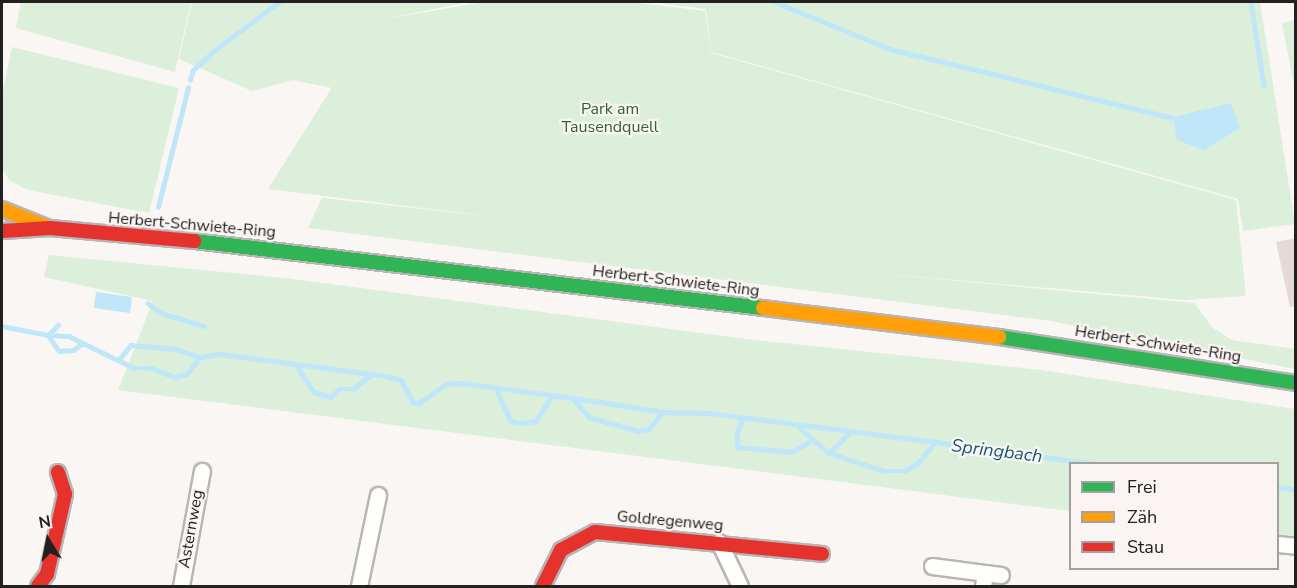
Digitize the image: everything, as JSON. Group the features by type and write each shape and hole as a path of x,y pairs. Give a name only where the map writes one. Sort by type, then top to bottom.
{"main road":[{"path":"2,200 17,212"},
{"name":"Herbert-Schwiete-Ring","path":"2,209 17,212 50,228"},
{"name":"Herbert-Schwiete-Ring","path":"2,231 50,228 285,250 1021,340 1296,383"},
{"path":"38,586 47,574 65,495 58,472"},
{"name":"Goldregenweg","path":"543,586 561,550 595,532 719,542 822,554"}],"street":[{"name":"Asternweg","path":"181,586 202,471"},
{"path":"359,586 378,495"},
{"path":"719,542 740,586"},
{"path":"1279,544 1296,546"},
{"path":"932,566 984,580 1001,575"}],"green space":[{"path":"21,2 191,2 175,72 16,28"},
{"name":"Park am Tausendquell","path":"192,2 468,2 381,20 483,2 630,2 705,11 711,53 1236,200 1246,296 1185,300 840,270 1194,303 1213,328 1232,340 1295,349 1295,369 1051,321 308,228 322,198 504,218 268,189 360,43 331,88 293,80 252,91 179,59"},
{"path":"650,2 1260,2 1295,224 1243,231 1238,199 711,52 706,9"},
{"path":"1296,20 1295,90 1282,23"},
{"path":"12,47 179,88 149,213 28,190 10,181 2,169 2,95"},
{"path":"49,255 285,278 746,339 1041,370 1295,409 1295,540 1279,537 1279,462 1069,462 1069,511 118,390 153,301 44,277"}],"water":[{"path":"1231,103 1240,128 1204,150 1177,140 1173,117"},
{"path":"96,292 132,297 130,313 94,308"}],"building":[{"path":"1296,238 1296,306 1290,307 1276,242"}],"waterway":[{"path":"190,80 193,70 220,46 279,2"},
{"path":"775,2 890,49 1177,119"},
{"path":"1251,2 1264,86"},
{"path":"158,207 188,88"},
{"path":"148,303 161,313 204,326"},
{"path":"48,335 58,325"},
{"name":"Springbach","path":"2,326 48,335 59,351 73,350 83,343 134,368 151,368 175,377 187,374 200,357 220,354 387,376 401,380 413,402 419,403 446,384 461,383 573,398 589,417 638,431 649,429 663,412 709,413 935,442"},
{"name":"Springbach","path":"48,335 69,336 83,343"},
{"name":"Springbach","path":"120,358 131,345 175,349 200,357"},
{"name":"Springbach","path":"296,365 314,392 331,397 339,389 353,389 370,375"},
{"name":"Springbach","path":"497,391 511,421 523,423 536,421 551,397"},
{"name":"Springbach","path":"574,398 663,412"},
{"path":"743,420 737,433 738,447 791,452 811,441"},
{"name":"Springbach","path":"800,428 829,453 884,471 905,471 919,462 935,442 1081,462"},
{"path":"829,453 850,432"},
{"name":"Springbach","path":"1279,487 1296,490"}],"traffic: fast":[{"path":"194,241 763,308"},
{"path":"999,337 1296,383"}],"traffic: slow":[{"path":"2,209 49,228"},
{"path":"763,308 999,337"}],"traffic: jam":[{"path":"2,231 50,228 194,241"},
{"path":"38,586 47,574 65,494 58,472"},
{"path":"543,586 561,550 595,532 822,554"}]}
